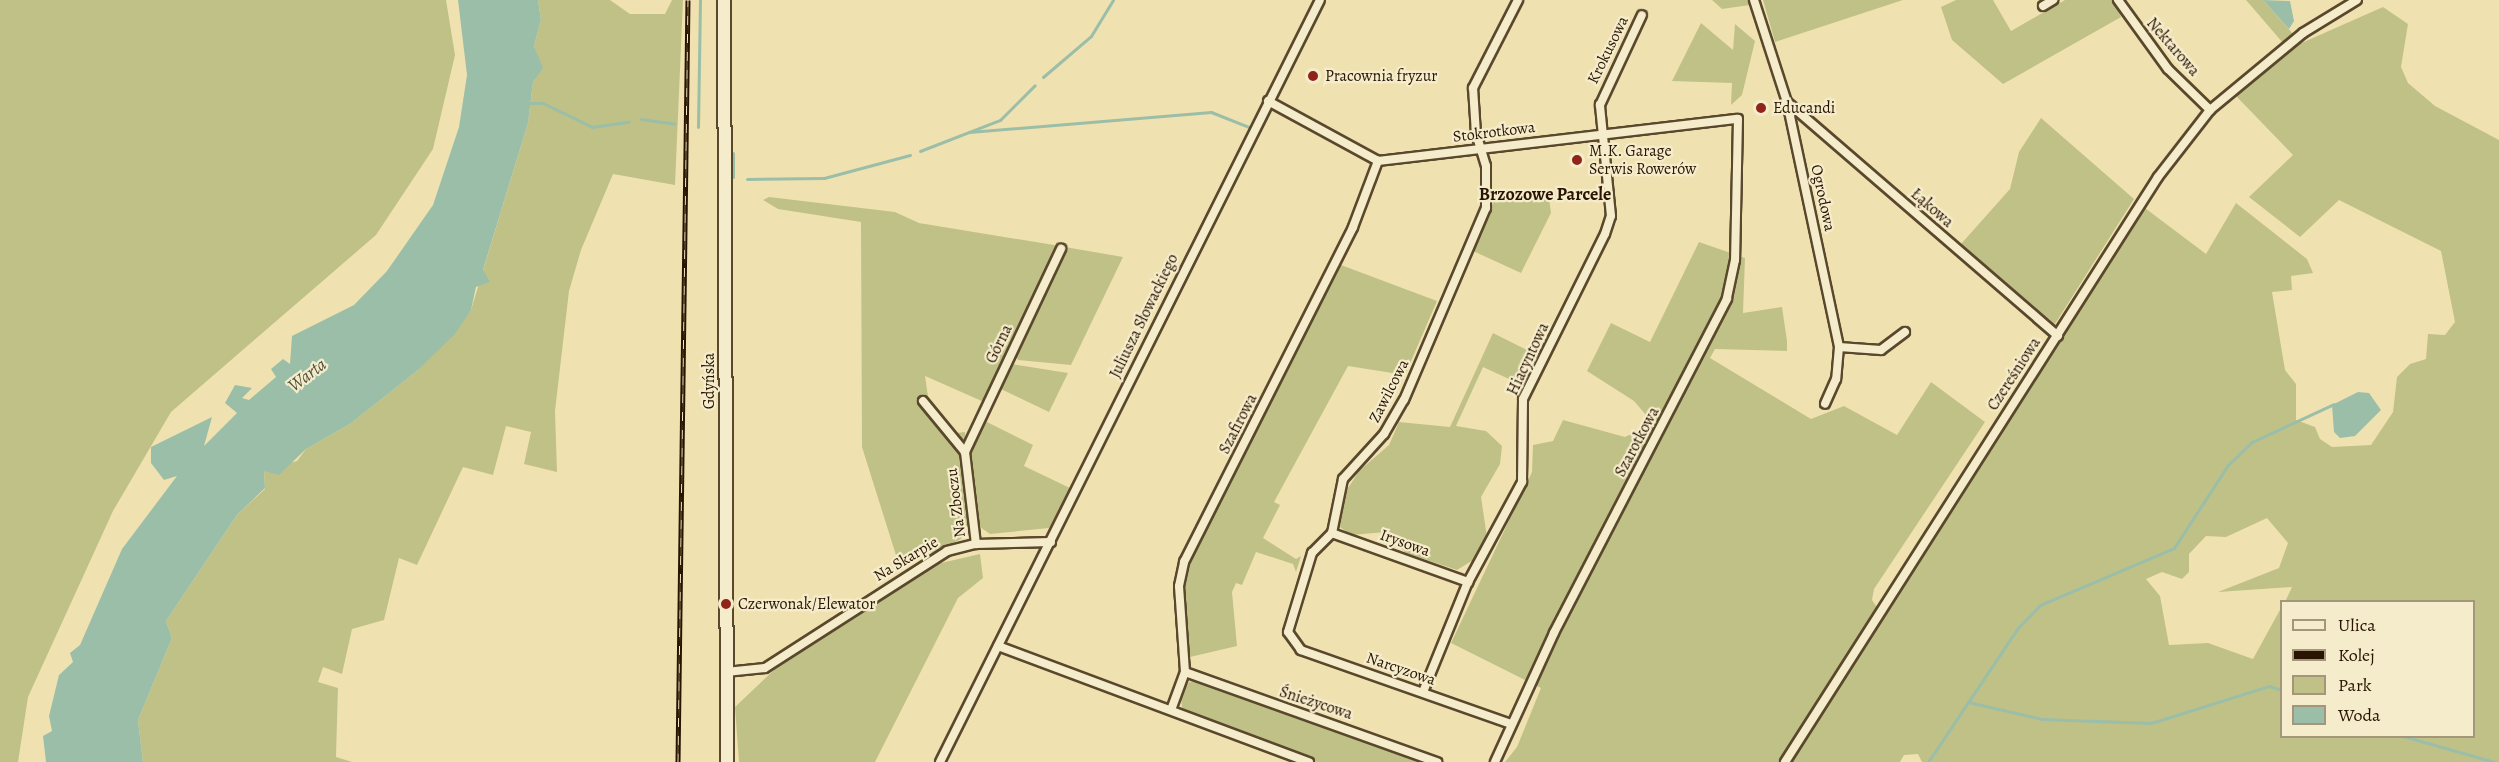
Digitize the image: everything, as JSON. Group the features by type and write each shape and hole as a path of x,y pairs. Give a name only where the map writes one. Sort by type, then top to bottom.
{"main road":[{"name":"Gdyńska","path":"724,0 727,762"}],"street":[{"name":"Juliusza Słowackiego","path":"940,762 1320,0"},
{"name":"Zawilcowa","path":"1332,533 1343,479 1384,434 1404,400 1486,208 1473,88 1518,0"},
{"name":"Ogrodowa","path":"1754,0 1787,102 1839,347 1836,379 1825,404"},
{"path":"2043,6 2053,0"},
{"name":"Nektarowa","path":"2118,0 2168,69 2210,110"},
{"name":"Czereśniowa","path":"1785,762 2158,177 2210,110 2304,33 2357,0"},
{"name":"Krokusowa","path":"1602,134 1603,95 1642,15"},
{"path":"1268,101 1378,161"},
{"name":"Łąkowa","path":"1787,102 2058,336"},
{"name":"Stokrotkowa","path":"1378,161 1738,119"},
{"name":"Szarotkowa","path":"1495,762 1511,724 1727,299 1735,260 1738,119"},
{"name":"Hiacyntowa","path":"1423,692 1468,582 1522,482 1523,399 1608,225 1602,134"},
{"name":"Szafirowa","path":"1171,710 1185,672 1179,586 1184,562 1348,237 1378,161"},
{"name":"Górna","path":"965,452 1061,249"},
{"path":"1839,347 1881,350 1905,332"},
{"name":"Na Zboczu","path":"923,401 965,452 976,544"},
{"name":"Narcyzowa","path":"1332,533 1312,553 1288,632 1301,650 1511,724"},
{"name":"Irysowa","path":"1332,533 1468,582"},
{"name":"Na Skarpie","path":"726,672 765,668 922,564 976,544 1051,542"},
{"path":"998,646 1309,762"},
{"name":"Śnieżycowa","path":"1185,672 1437,762"}],"green space":[{"path":"0,0 446,0 455,55 433,149 376,235 171,412 113,511 28,697 18,762 0,762"},
{"path":"538,0 610,0 630,14 665,14 672,0 683,0 675,185 613,174 581,250 569,291 555,411 557,472 524,464 531,432 506,426 493,475 463,467 417,565 399,558 384,620 352,629 342,674 323,667 318,682 338,688 336,757 352,762 143,762 138,720 172,638 166,621 237,515 265,489 264,470 297,461 306,449 350,424 417,371 471,310 528,123 533,82 542,68 534,46 541,20"},
{"path":"1712,0 1748,0 1750,5 1722,9"},
{"path":"1763,0 1903,0 1775,42"},
{"path":"1956,0 1993,0 2011,31 2065,0 2114,0 2121,17 2003,84 1952,40 1941,7"},
{"path":"2246,0 2263,0 2293,34 2283,43"},
{"path":"2383,7 2408,24 2401,67 2408,83 2435,106 2499,140 2499,762 1922,762 1918,754 1904,755 1900,762 1505,762 1517,747 1541,688 1451,643 1532,472 1533,445 1553,441 1563,420 1625,437 1640,429 1646,415 1634,401 1587,371 1611,323 1650,342 1699,242 1745,258 1743,313 1782,307 1787,341 1787,351 1715,349 1710,358 1811,419 1844,406 1897,435 1931,382 1985,422 1874,589 1872,600 1883,616 2145,208 2206,254 2236,203 2307,259 2313,273 2291,276 2292,290 2272,292 2285,370 2296,384 2296,420 2315,427 2320,439 2332,447 2371,445 2393,412 2397,377 2410,364 2426,359 2428,334 2445,335 2455,322 2441,251 2339,200 2300,237 2249,197 2293,155 2236,96 2297,45"},
{"path":"1701,23 1733,50 1735,24 1755,41 1742,95 1731,105 1732,83 1672,81"},
{"path":"2041,118 2134,199 2055,324 1961,244 2010,189 2019,152"},
{"path":"1548,190 1551,213 1521,273 1473,251 1496,195"},
{"path":"769,197 895,212 919,223 1060,246 984,402 925,376 929,403 956,433 965,432 969,520 961,539 900,568 862,447 861,222 778,209 763,200"},
{"path":"1065,247 1123,257 1071,365 1018,360 1015,354"},
{"path":"1341,265 1437,301 1405,375 1348,366 1274,502 1280,505 1263,538 1296,559 1301,556 1296,572 1293,564 1256,552 1242,585 1236,583 1232,592 1237,646 1190,657 1182,605 1187,564"},
{"path":"1493,333 1537,355 1522,385 1483,367 1456,426 1486,431 1502,446 1500,464 1481,497 1487,537 1478,557 1457,570 1406,553 1386,532 1351,535 1340,527 1343,496 1359,471 1389,445 1399,422 1450,427"},
{"path":"1012,364 1068,373 1049,412 1001,389"},
{"path":"985,421 1033,445 1024,466 1072,489 1049,528 990,534 980,527 969,457 973,439"},
{"path":"980,554 983,578 958,598 875,762 739,762 735,707 775,669 928,566"},
{"path":"1199,680 1253,702 1431,762 1316,762 1182,708 1181,696 1189,682"}],"water":[{"name":"Warta","path":"458,0 538,0 541,20 534,46 543,68 533,82 528,123 483,270 490,282 476,287 471,310 455,334 417,371 350,424 306,449 279,475 264,471 265,488 237,515 166,621 172,638 138,720 143,762 46,762 43,736 52,731 49,716 59,675 73,662 70,653 80,645 122,549 177,476 164,480 151,463 151,447 212,417 204,446 237,413 225,403 235,385 252,388 242,398 249,400 276,377 271,369 283,359 290,364 292,336 354,305 387,271 433,205 459,127 467,75"},
{"path":"2263,0 2290,1 2294,21 2289,29"},
{"path":"2358,392 2369,393 2381,410 2355,436 2340,438 2334,432 2332,405"}],"waterway":[{"path":"698,127 700,0"},
{"path":"1043,77 1091,36 1113,0"},
{"path":"920,151 1000,120 1035,85"},
{"path":"527,103 543,103 592,127 629,122"},
{"path":"969,132 1211,112 1249,127"},
{"path":"641,119 675,124"},
{"path":"733,153 733,177"},
{"path":"747,179 824,178 910,155"},
{"path":"1928,762 2017,629 2040,605 2174,548 2228,465 2252,442 2334,404"},
{"path":"1968,702 2042,719 2151,723 2269,686 2280,689"},
{"path":"2410,738 2494,762"}],"railway":[{"path":"678,762 688,0"}],"place":[{"name":"Pracownia fryzur","path":"1313,76"},
{"name":"Educandi","path":"1761,108"},
{"name":"M.K. Garage Serwis Rowerów","path":"1577,160"},
{"name":"Czerwonak/Elewator","path":"726,604"}],"district":[{"name":"Brzozowe Parcele","path":"1545,194"}]}
